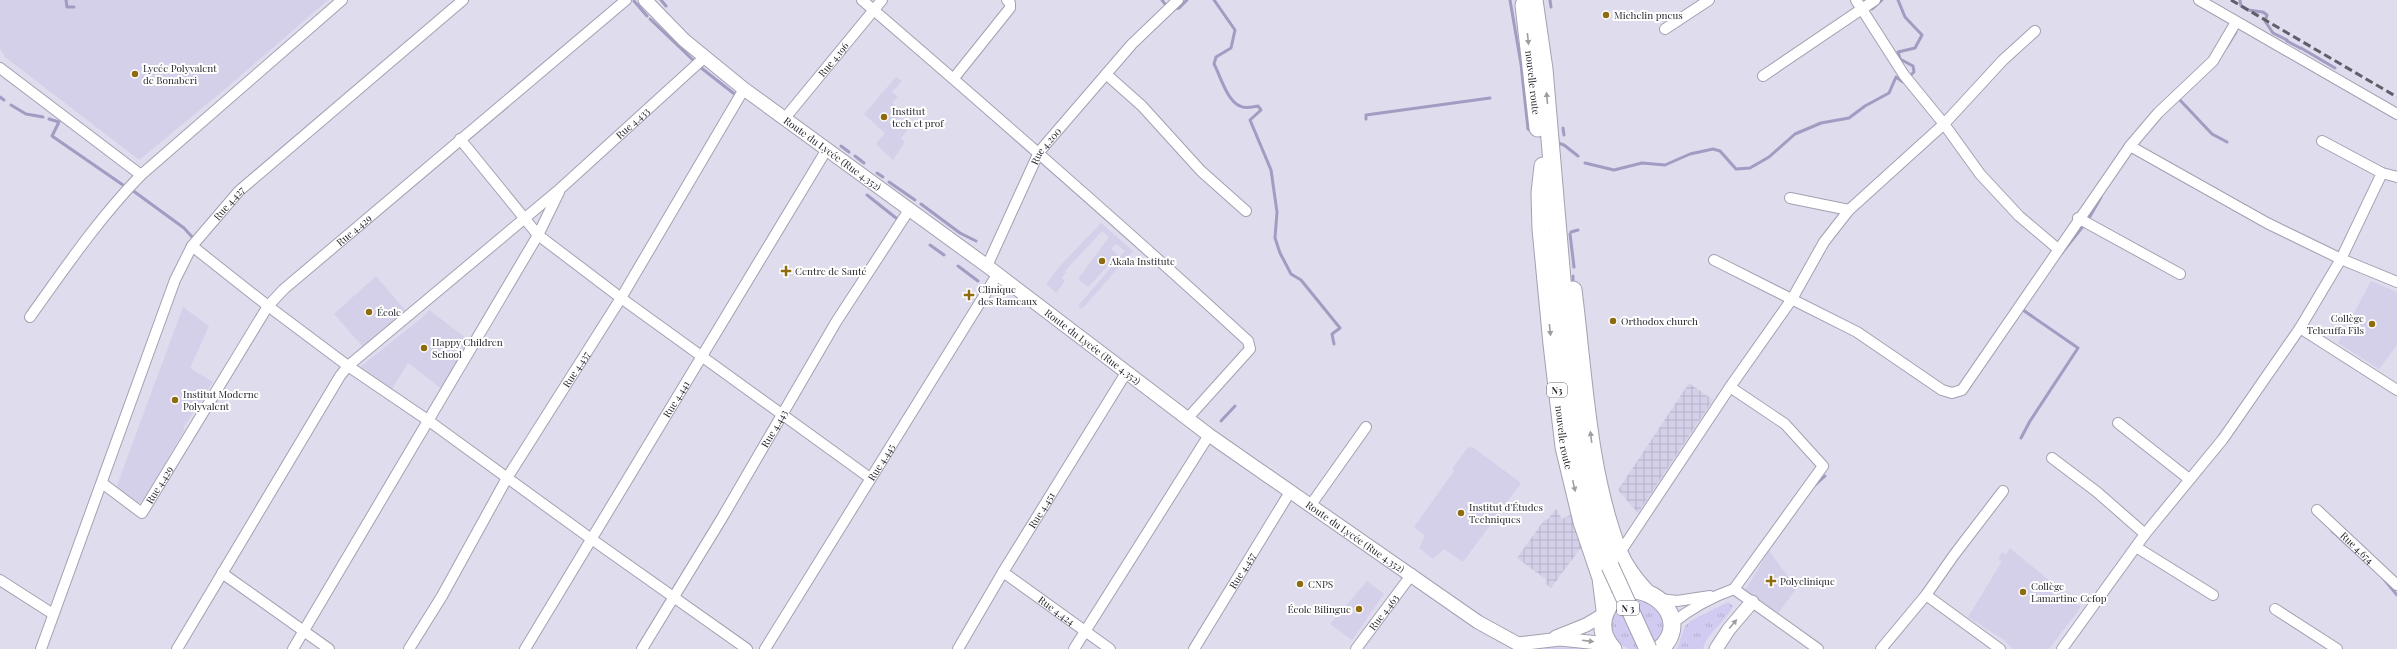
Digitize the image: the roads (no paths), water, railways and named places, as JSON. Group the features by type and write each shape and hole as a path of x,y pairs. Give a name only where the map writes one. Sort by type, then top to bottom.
{"highway":[{"name":"nouvelle route","path":"1523,0 1547,165 1561,191 1566,220 1595,464 1615,560"},
{"name":"nouvelle route","path":"1534,0 1544,69 1547,165 1558,305 1563,318 1576,434 1588,486 1615,560 1629,572 1645,591"},
{"name":"nouvelle route","path":"1547,165 1540,193 1542,236 1552,351 1564,447 1582,522 1601,578 1604,612 1604,635 1610,646"},
{"name":"N 3","path":"1615,560 1659,648"},
{"path":"1604,612 1612,600 1621,594 1633,590 1645,591 1660,599 1670,615 1671,624 1669,636 1659,648"}],"main road":[{"name":"Route du Lycée (Rue 4.352)","path":"646,0 668,25 744,89 987,266 1209,435 1310,506 1412,574 1478,622 1520,647 1560,639 1610,646"},
{"path":"1716,649 1729,629 1752,602"},
{"name":"Route du Lycée (Rue 4.352)","path":"1540,643 1586,625 1604,612"}],"street":[{"path":"30,317 81,246 120,196 141,175 342,0"},
{"name":"Rue 4.427","path":"41,649 175,280 192,246 239,191 463,0"},
{"name":"Rue 4.429","path":"102,483 142,513 268,306 284,289 626,0"},
{"path":"862,0 954,78 1144,245 1250,344 1250,349 1188,419"},
{"name":"Rue 4.196","path":"785,118 882,0"},
{"path":"954,78 1010,8 1010,3 1007,0"},
{"name":"Rue 4.200","path":"987,266 1039,152 1132,44 1178,0"},
{"path":"1665,29 1710,0"},
{"path":"1856,0 1907,79 1944,124 1980,174 2019,216 2058,249"},
{"path":"1762,76 1875,0"},
{"path":"2200,0 2397,114"},
{"path":"1714,260 1857,332 1942,390 1952,393 1962,390 2078,218 2130,146 2158,113 2213,61 2236,22"},
{"path":"1615,560 1730,387 1792,299 1824,242 1849,210 1944,124 2003,60 2035,31"},
{"name":"Rue 4.433","path":"177,649 340,376 348,366 561,188 705,57"},
{"path":"0,68 141,175"},
{"path":"1106,74 1142,106 1201,171 1246,211"},
{"name":"Rue 4.437","path":"409,649 442,596 507,478 621,298 744,89"},
{"path":"460,139 524,220 538,235 782,416 870,478"},
{"path":"2322,141 2382,173 2397,177"},
{"path":"2130,146 2267,223 2341,259 2397,282"},
{"name":"Rue 4.441","path":"525,649 590,538 827,149"},
{"path":"2062,649 2145,534 2223,439 2300,328 2341,259 2382,173"},
{"path":"293,649 538,235 561,188"},
{"path":"1790,198 1849,210"},
{"name":"Rue 4.443","path":"642,649 782,416 836,322 909,210"},
{"path":"2078,218 2180,274"},
{"path":"192,246 268,306 348,366 429,421 672,597 747,649"},
{"name":"Rue 4.445","path":"765,649 870,478 998,275"},
{"path":"2300,328 2397,390"},
{"name":"Rue 4.451","path":"958,649 1003,572 1126,373"},
{"path":"1671,624 1684,614 1718,595 1734,589 1823,466 1785,424 1730,387"},
{"path":"2118,423 2189,479"},
{"path":"1310,506 1366,427"},
{"path":"1074,649 1209,435"},
{"path":"2052,458 2097,492 2145,534"},
{"path":"1881,649 1926,595 1954,555 2003,491"},
{"name":"Rue 4.457","path":"1194,649 1290,492"},
{"name":"Rue 4.674","path":"2317,510 2397,585"},
{"path":"2136,547 2213,595"},
{"name":"Rue 4.424","path":"1003,572 1110,649"},
{"path":"222,573 329,649"},
{"name":"Rue 4.463","path":"1356,649 1412,574"},
{"path":"0,580 53,614"},
{"path":"1734,589 1818,649"},
{"path":"1660,599 1677,601 1718,595"},
{"path":"1926,595 2000,649"},
{"path":"2276,609 2337,649"}],"waterway":[{"path":"66,0 67,7 74,7"},
{"path":"661,0 666,6"},
{"path":"1162,0 1167,7"},
{"path":"1172,9 1179,8 1187,0"},
{"path":"1214,0 1235,30 1231,48 1216,57 1214,64 1224,87 1235,103 1249,108 1258,106 1261,110 1250,120 1271,170 1277,212 1275,238 1280,253 1291,274 1301,280 1340,328 1332,334 1334,344"},
{"path":"1510,0 1521,64 1528,129 1533,132"},
{"path":"1550,0 1551,7"},
{"path":"1872,9 1882,0"},
{"path":"1585,163 1614,170 1642,163 1665,165 1690,154 1713,149 1720,151 1736,169 1750,168 1769,157 1795,134 1821,123 1849,118 1865,106 1889,93 1896,77 1903,82 1914,72 1913,66 1900,59 1898,52 1915,48 1922,35 1905,17 1898,0"},
{"path":"2240,0 2241,6 2248,10"},
{"path":"634,1 647,16"},
{"path":"2248,10 2262,12"},
{"path":"2263,12 2267,15 2265,21 2273,33 2287,40"},
{"path":"650,19 693,60"},
{"path":"2226,48 2236,32"},
{"path":"2287,41 2300,48"},
{"path":"2301,48 2335,68"},
{"path":"700,67 737,96"},
{"path":"0,97 4,100"},
{"path":"2180,97 2179,99 2212,134 2227,142"},
{"path":"1366,119 1366,115 1490,98"},
{"path":"11,105 26,114 43,117"},
{"path":"49,119 59,122 52,136 123,185"},
{"path":"1563,128 1564,135"},
{"path":"1555,142 1564,145 1578,156"},
{"path":"841,146 849,152"},
{"path":"855,156 864,163"},
{"path":"877,173 883,177"},
{"path":"889,182 915,200"},
{"path":"132,190 184,228 194,239"},
{"path":"867,195 896,218"},
{"path":"2088,220 2101,197"},
{"path":"921,204 960,233 976,241"},
{"path":"2061,254 2084,225"},
{"path":"1571,232 1578,230"},
{"path":"1570,234 1574,267"},
{"path":"930,245 944,255"},
{"path":"958,266 978,281"},
{"path":"1573,276 1573,286"},
{"path":"2021,438 2030,421 2078,348 2023,310"},
{"path":"1221,421 1235,406"},
{"path":"1814,486 1825,476"},
{"path":"2332,531 2367,563"},
{"path":"2383,578 2397,595"}],"railway":[{"path":"2231,0 2397,97"}],"place":[{"name":"Michelin pneus","path":"1606,15"},
{"name":"Lycée Polyvalent de Bonaberi","path":"135,74"},
{"name":"Institut tech et prof","path":"884,117"},
{"name":"Akala Institute","path":"1102,261"},
{"name":"Centre de Santé","path":"786,271"},
{"name":"Clinique des Rameaux","path":"969,295"},
{"name":"École","path":"369,312"},
{"name":"Orthodox church","path":"1613,321"},
{"name":"Collège Tcheuffa Fils","path":"2372,324"},
{"name":"Happy Children School","path":"424,348"},
{"name":"Institut Moderne Polyvalent","path":"175,400"},
{"name":"Institut d'Études Techniques","path":"1461,513"},
{"name":"Polyclinique","path":"1771,581"},
{"name":"CNPS","path":"1300,584"},
{"name":"Collège Lamartine Cefop","path":"2023,592"},
{"name":"École Bilingue","path":"1359,609"}]}
